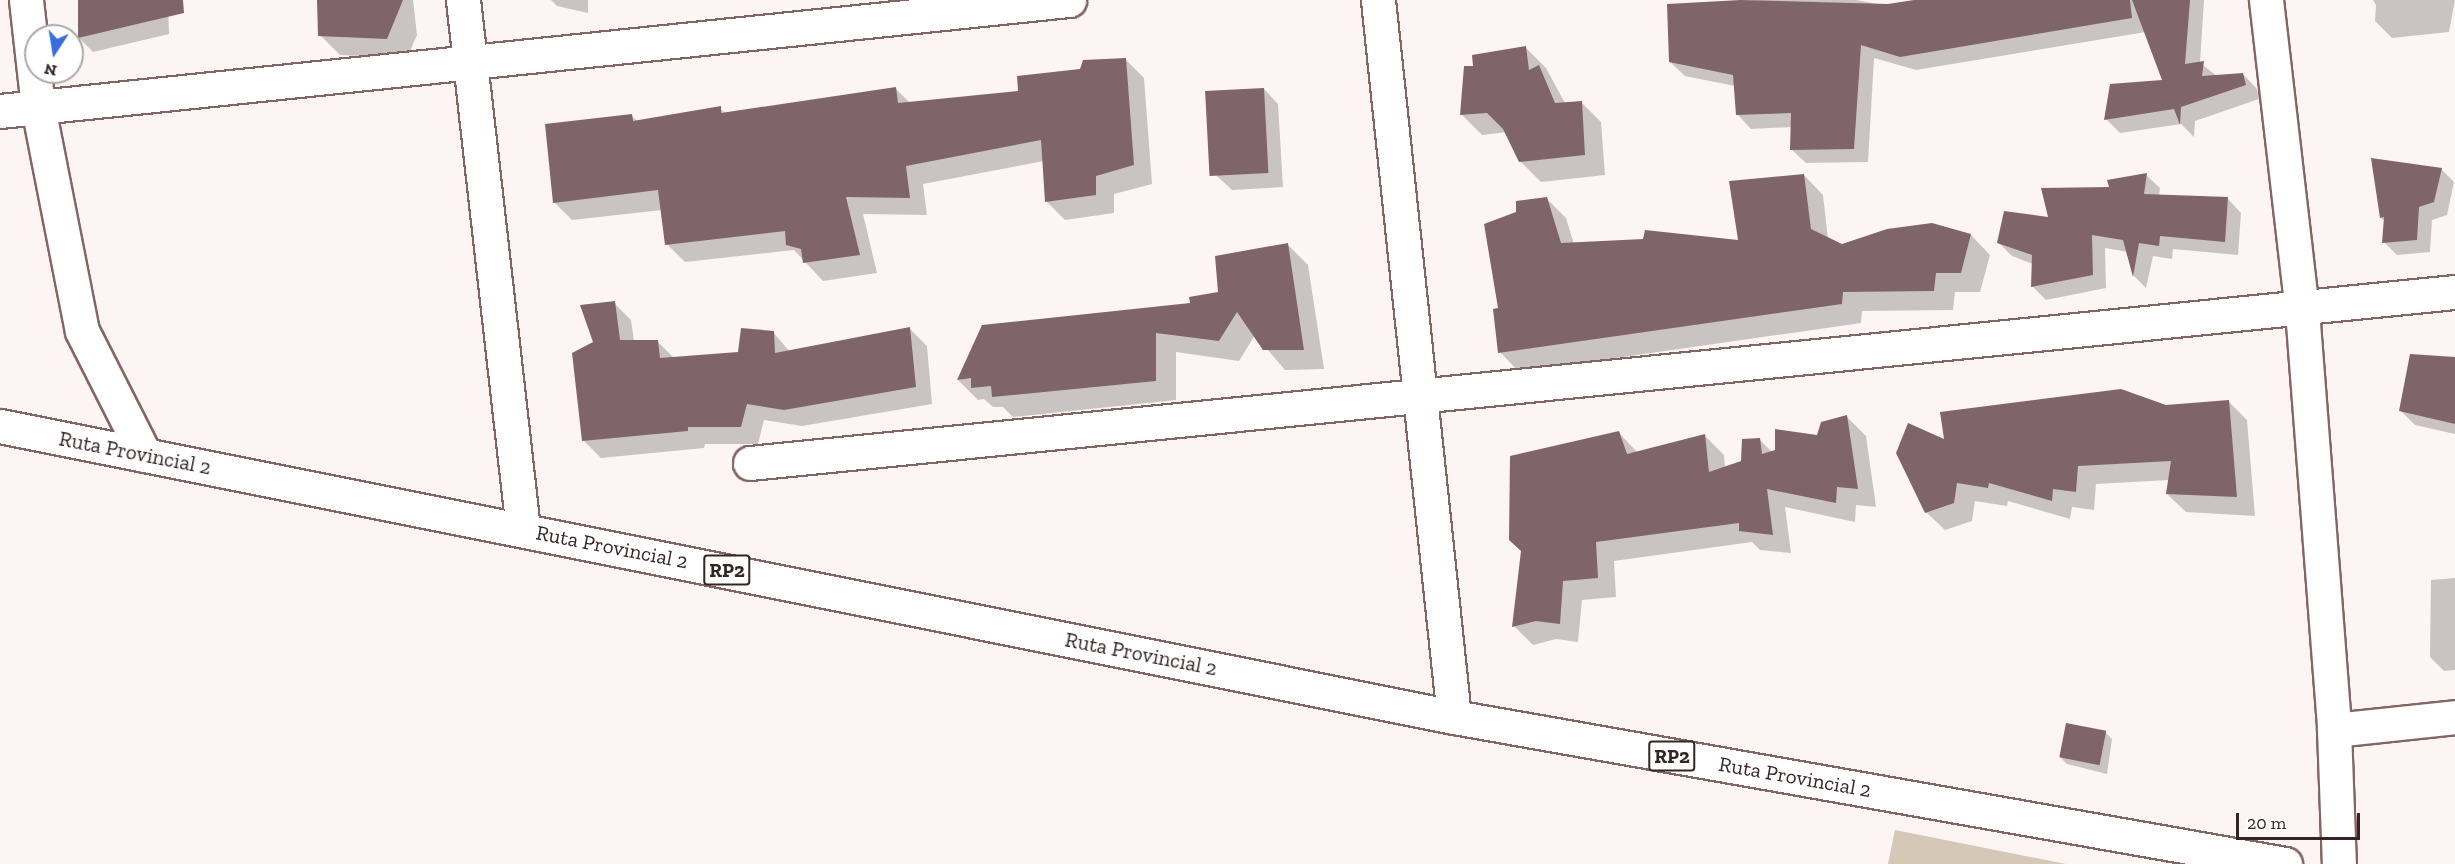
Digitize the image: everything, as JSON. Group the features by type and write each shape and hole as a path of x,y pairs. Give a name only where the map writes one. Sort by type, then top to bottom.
{"street":[{"path":"26,0 38,107 82,332 145,455"},
{"path":"463,0 523,529"},
{"path":"0,111 470,62 890,10 1069,0"},
{"path":"1378,0 1422,396 1454,717"},
{"path":"2266,0 2302,310 2334,730 2339,864"},
{"path":"750,464 2302,310 2455,292"},
{"name":"Ruta Provincial 2","path":"0,426 1454,717 2285,864"},
{"path":"2334,730 2455,717"}],"shaded area":[{"path":"1895,830 2066,864 1888,864"}],"building":[{"path":"78,0 183,0 184,13 84,37 84,24 78,24"},
{"path":"317,0 403,0 387,39 318,36"},
{"path":"1741,0 1888,4 1914,0 2130,0 2132,18 1900,57 1861,45 1854,149 1790,150 1791,113 1736,115 1733,75 1669,62 1667,4"},
{"path":"2132,0 2190,0 2185,64 2204,61 2202,76 2243,73 2246,85 2181,107 2180,125 2174,109 2104,120 2110,84 2162,80"},
{"path":"1526,46 1529,70 1539,65 1555,103 1582,101 1585,155 1519,162 1503,129 1487,113 1460,115 1464,66 1473,66 1472,55"},
{"path":"1126,58 1134,165 1096,176 1096,195 1045,202 1041,140 906,166 910,198 846,197 860,255 803,263 801,249 786,245 785,231 665,245 658,190 553,203 545,124 632,114 633,121 721,106 721,113 896,87 898,103 1018,91 1017,76 1080,69 1083,60"},
{"path":"1264,88 1268,173 1210,176 1205,91"},
{"path":"2371,158 2442,168 2434,202 2419,207 2417,240 2382,243 2384,217 2380,218"},
{"path":"2147,173 2144,194 2228,197 2225,242 2160,236 2159,246 2139,243 2133,277 2123,240 2092,235 2093,275 2031,287 2032,255 1997,243 2004,211 2048,217 2041,188 2109,187 2107,180"},
{"path":"1804,174 1811,229 1842,244 1887,229 1932,223 1971,234 1961,273 1936,273 1934,291 1843,292 1842,304 1498,353 1493,309 1498,308 1484,224 1516,212 1516,201 1547,197 1561,243 1643,239 1645,230 1738,240 1729,181"},
{"path":"1288,243 1304,350 1263,350 1237,312 1219,341 1156,333 1156,381 992,397 991,386 971,388 971,378 957,380 982,325 1190,303 1189,297 1218,292 1215,256"},
{"path":"615,301 620,340 658,340 660,358 738,352 741,328 774,331 775,353 910,327 916,387 784,410 747,404 741,427 688,427 688,431 582,441 572,353 593,342 580,305"},
{"path":"2410,354 2455,357 2455,424 2399,411"},
{"path":"2121,389 2166,405 2229,400 2237,497 2166,494 2171,461 2078,466 2076,492 2053,489 2052,501 1989,483 1988,488 1957,483 1954,503 1925,513 1896,453 1908,423 1944,439 1940,412"},
{"path":"1847,415 1858,489 1837,487 1836,503 1767,489 1773,535 1739,531 1739,523 1596,542 1598,578 1563,581 1560,624 1536,621 1512,627 1521,551 1509,540 1510,456 1619,431 1627,454 1705,434 1709,472 1741,461 1742,439 1760,438 1762,454 1775,450 1775,429 1817,435 1821,422"},
{"path":"2066,723 2106,731 2100,765 2059,757"}]}
